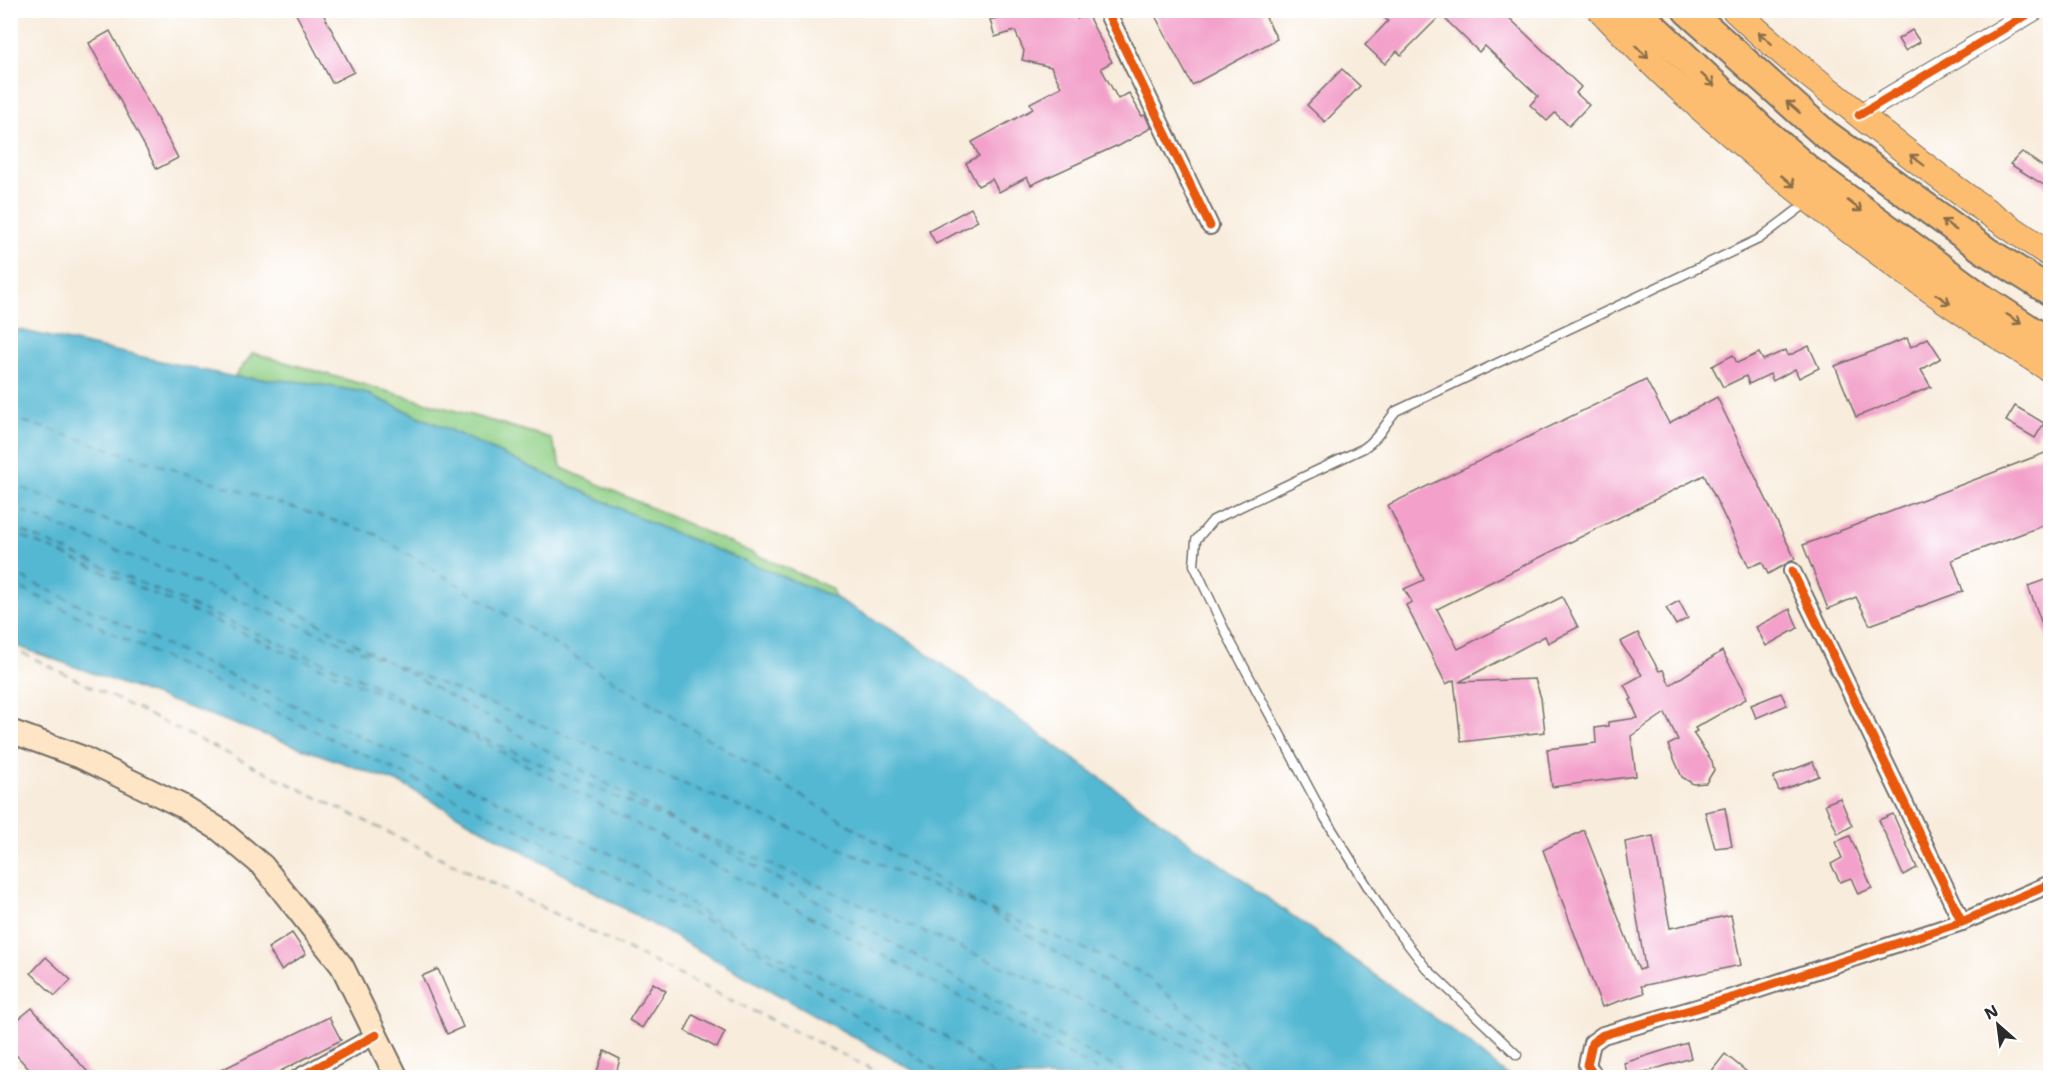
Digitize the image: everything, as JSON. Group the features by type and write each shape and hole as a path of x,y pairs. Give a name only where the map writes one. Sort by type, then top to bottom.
{"highway":[{"path":"1635,10 1807,170 1980,297 2050,343"},
{"path":"1687,10 1824,133 1986,251 2050,291"}],"main road":[{"path":"1601,10 1670,80 1810,200 1904,272 2050,369"},
{"path":"1735,10 1763,37 1859,115 2002,222 2050,254"},
{"path":"10,731 81,757 182,806 229,837 263,866 342,966 397,1077"}],"street":[{"path":"1106,10 1210,226"},
{"path":"1859,115 2035,10"},
{"path":"1792,571 1962,921"},
{"path":"1596,1077 1587,1065 1592,1043 1604,1035 1735,997 1962,921 2050,884"},
{"path":"298,1077 376,1035"}],"lane":[{"path":"1517,1055 1426,968 1386,916 1331,828 1227,635 1198,575 1194,565 1196,540 1213,520 1364,448 1374,441 1396,411 1759,239 1810,200"}],"green space":[{"path":"253,353 551,438 562,468 831,588 836,598 660,527 363,392 304,382 234,377"}],"water":[{"path":"10,328 234,377 304,382 363,392 660,527 836,598 908,640 1464,1039 1509,1077 925,1077 402,784 11,644"}],"building":[{"path":"294,10 321,10 354,72 332,83"},
{"path":"1008,10 1073,10 1077,19 1087,14 1112,62 1101,68 1118,99 1129,93 1142,116 1145,115 1151,128 1117,147 1031,185 1027,177 999,192 992,179 978,186 966,163 979,156 972,142 1033,109 1030,103 1061,87 1051,67 1022,60 1024,51 1015,31 995,37 990,20 1009,14"},
{"path":"1152,10 1262,10 1277,39 1192,85"},
{"path":"1376,10 1501,10 1581,87 1576,93 1589,105 1569,126 1555,113 1547,121 1530,105 1538,96 1485,46 1479,52 1441,15 1401,55 1397,51 1385,64 1365,45 1388,21"},
{"path":"1912,30 1920,42 1905,51 1898,39"},
{"path":"110,31 178,158 157,169 89,43"},
{"path":"1342,69 1360,86 1325,122 1307,105"},
{"path":"2022,152 2050,172 2050,189 2010,164"},
{"path":"971,208 978,221 936,244 929,231"},
{"path":"1907,338 1911,347 1928,338 1941,358 1921,370 1931,387 1856,417 1835,366"},
{"path":"1809,346 1819,368 1799,378 1795,369 1773,381 1770,374 1749,384 1746,376 1723,387 1712,366 1733,355 1737,363 1759,353 1763,360 1786,350 1788,356"},
{"path":"1646,380 1669,423 1717,397 1795,559 1768,574 1762,562 1749,567 1704,475 1437,609 1458,649 1562,597 1578,627 1548,643 1545,636 1459,682 1535,679 1541,698 1545,732 1461,742 1454,680 1446,684 1406,605 1412,602 1404,589 1424,580 1388,505"},
{"path":"2015,406 2044,423 2035,438 2006,421"},
{"path":"2050,451 2050,523 1952,560 1963,591 1870,625 1856,597 1828,609 1803,545"},
{"path":"2050,578 2050,642 2049,643 2028,586"},
{"path":"1679,601 1688,618 1676,625 1666,608"},
{"path":"1790,609 1798,628 1766,646 1756,627"},
{"path":"1638,633 1659,671 1663,670 1670,685 1722,651 1743,688 1746,699 1695,728 1697,731 1693,733 1712,761 1714,770 1706,783 1693,784 1682,777 1668,745 1678,740 1665,713 1631,736 1636,776 1552,787 1547,749 1596,743 1595,728 1608,726 1608,722 1638,718 1630,700 1632,699 1624,685 1642,675 1620,642"},
{"path":"1781,693 1787,705 1756,718 1751,705"},
{"path":"1813,762 1819,776 1779,791 1773,777"},
{"path":"1840,798 1852,826 1838,834 1825,804"},
{"path":"1725,808 1732,846 1715,848 1705,812"},
{"path":"1893,814 1917,868 1903,875 1879,820"},
{"path":"1584,830 1639,970 1645,968 1625,842 1653,836 1670,928 1731,915 1741,965 1641,986 1644,993 1602,1007 1543,850"},
{"path":"1850,836 1872,888 1858,894 1851,878 1840,882 1831,864 1842,858 1835,842"},
{"path":"292,933 306,954 281,970 268,948"},
{"path":"46,957 71,980 55,996 31,973"},
{"path":"438,969 463,1027 447,1034 422,976"},
{"path":"653,983 666,991 642,1028 629,1020"},
{"path":"32,1008 92,1077 36,1077 10,1048 10,1026"},
{"path":"693,1015 725,1032 717,1048 685,1031"},
{"path":"329,1017 341,1040 269,1077 207,1077"},
{"path":"1687,1043 1691,1058 1629,1077 1624,1063"},
{"path":"604,1051 620,1059 615,1077 595,1077"},
{"path":"1725,1054 1753,1077 1707,1077"}],"ferry route":[{"path":"10,417 375,534 1261,1078"},
{"path":"10,483 195,555 381,658"},
{"path":"10,506 980,906"},
{"path":"10,526 368,682 426,712"},
{"path":"10,531 1257,1078"},
{"path":"10,572 628,862 733,933"},
{"path":"10,583 946,1037 996,1078"},
{"path":"10,647 890,1078"},
{"path":"396,666 672,820"},
{"path":"449,724 1113,1078"},
{"path":"690,830 1134,1078"},
{"path":"990,910 1143,973 1254,1072"},
{"path":"745,941 948,1078"}],"cycle path":[{"path":"1106,10 1210,226"},
{"path":"1859,115 2035,10"},
{"path":"1792,571 1962,922"},
{"path":"1596,1078 1587,1065 1592,1043 1603,1035 1735,997 1962,922 2050,884"},
{"path":"298,1078 376,1035"}]}
